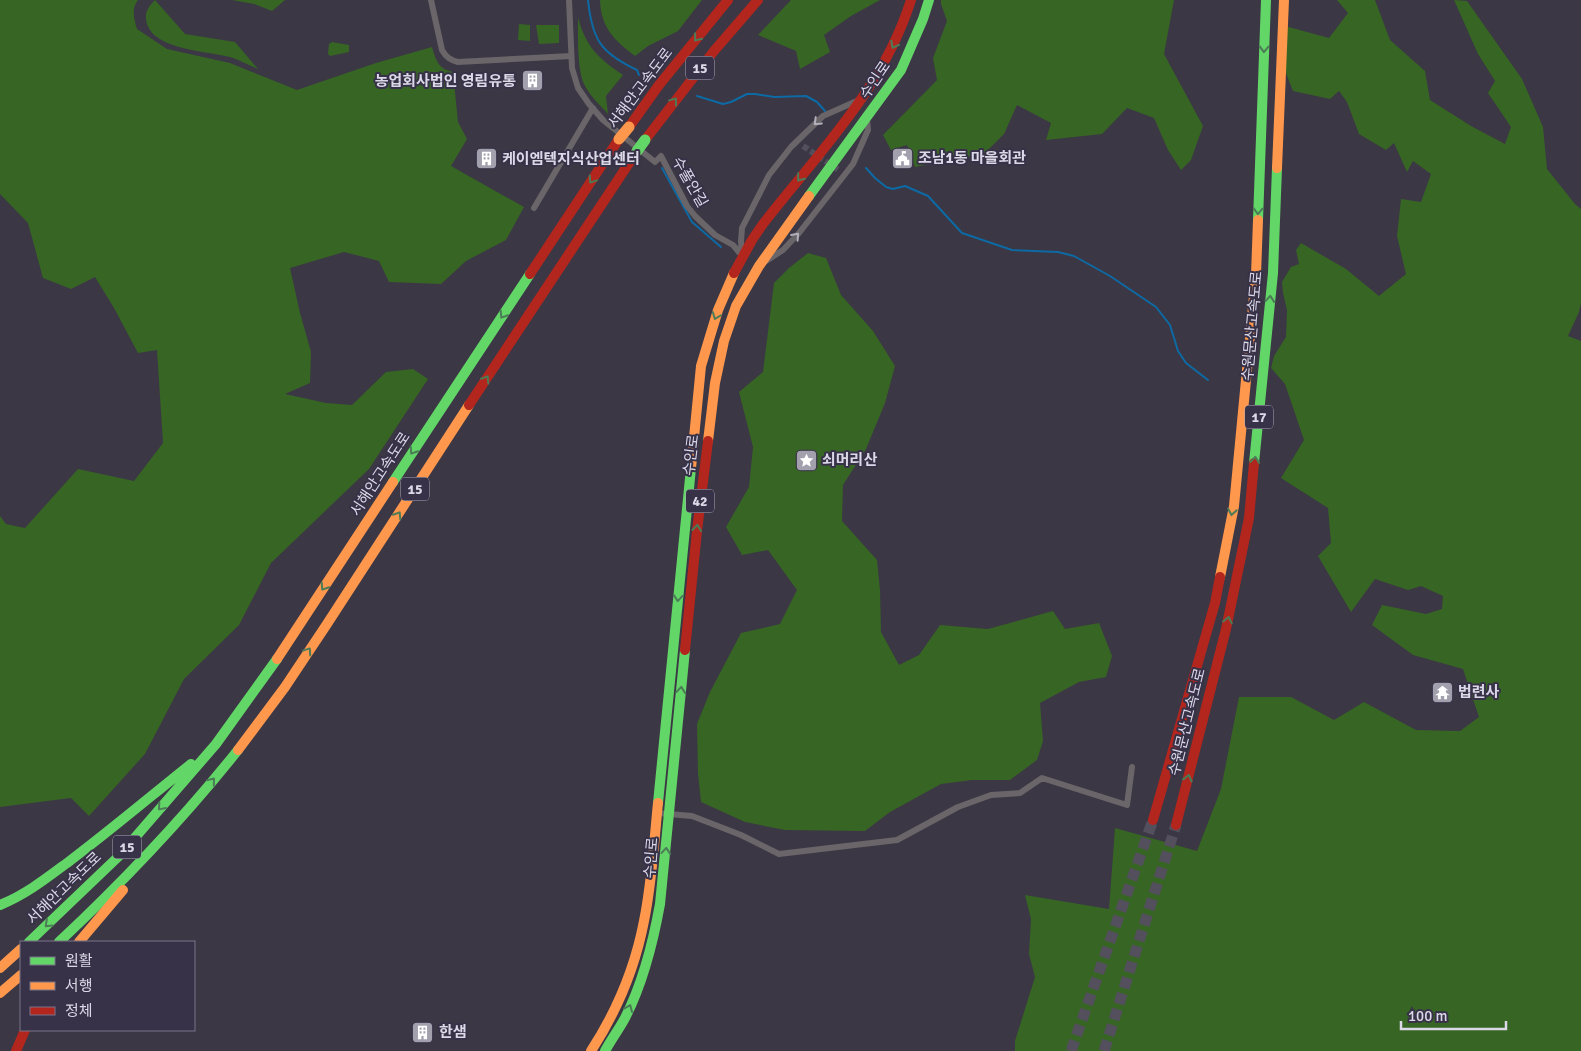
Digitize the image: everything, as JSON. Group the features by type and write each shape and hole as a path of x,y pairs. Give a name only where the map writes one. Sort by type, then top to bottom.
{"main road":[{"name":"서해안고속도로","path":"30,941 119,856 216,744 270,670 620,140 659,85 728,0"},
{"name":"15","path":"61,941 115,889 181,819 240,747 296,670 558,268 637,151 693,76 758,0"},
{"name":"수인로","path":"591,1051 613,1012 644,930 701,366 710,331 742,257 763,224 808,169 860,100 892,50 911,0"},
{"name":"수인로","path":"605,1051 625,1018 647,963 656,932 663,884 697,530 715,383 724,341 736,306 759,266 901,70 929,0"},
{"name":"수원문산고속도로","path":"1153,820 1215,603 1234,506 1256,275 1266,0"},
{"name":"수원문산고속도로","path":"1176,825 1226,629 1249,518 1273,273 1284,0"},
{"path":"0,906 29,891 70,862 216,744"},
{"path":"80,941 181,819"},
{"path":"0,968 20,950"},
{"path":"0,992 20,976"},
{"path":"16,1051 25,1031"}],"street":[{"path":"431,0 442,50 445,57 452,61 571,56"},
{"name":"수풀안길","path":"569,0 571,56 573,74 578,88 604,120 655,162 661,156 695,216 714,235 732,245 742,257"},
{"path":"742,257 742,228 769,174 797,141 823,116 860,100"},
{"path":"534,208 593,108"},
{"path":"759,266 783,250 799,233 842,172 852,164 868,130 867,119"},
{"path":"797,141 803,146"},
{"path":"657,814 670,813 692,816 741,835 779,854 897,840 958,806 991,795 1020,793 1042,778 1127,805 1132,767"}],"green space":[{"path":"0,0 138,0 134,10 137,29 167,49 230,63 297,90 376,63 432,47 436,60 441,66 453,72 458,122 467,139 451,166 524,207 506,240 466,261 441,284 389,282 379,261 344,252 290,268 311,352 310,383 285,394 326,403 352,405 386,372 413,369 428,379 369,469 271,563 239,625 184,679 145,754 89,816 71,798 0,807 0,516 6,524 25,528 78,469 134,481 163,443 157,350 138,353 95,277 71,289 43,278 28,223 0,194"},
{"path":"155,0 185,34 235,42 258,69 230,57 183,48 160,39 152,33 146,20 147,11"},
{"path":"232,0 285,0 272,11 254,4"},
{"path":"600,0 702,0 678,31 648,46 635,56 615,39 606,26"},
{"path":"791,0 880,0 851,16 824,35 830,52 800,69 796,51 758,35"},
{"path":"941,0 1174,0 1164,54 1203,126 1191,160 1181,170 1168,150 1154,118 1127,108 1102,134 1046,140 1051,123 1017,105 1004,134 984,154 915,167 907,145 891,150 883,135 937,80 933,58 947,21"},
{"path":"1337,0 1375,0 1390,40 1425,71 1430,100 1471,126 1505,144 1511,127 1488,93 1495,81 1478,54 1454,0 1467,1 1522,79 1543,127 1547,169 1581,209 1581,303 1568,336 1581,341 1581,1051 1015,1051 1015,1041 1035,977 1029,954 1031,919 1025,895 1109,909 1115,828 1197,851 1221,789 1239,697 1291,697 1334,720 1364,702 1416,730 1460,731 1479,717 1463,669 1413,655 1372,625 1382,605 1426,614 1442,609 1443,596 1421,586 1408,590 1375,579 1351,612 1318,556 1331,543 1328,508 1281,478 1304,440 1285,384 1271,368 1274,356 1286,337 1287,310 1282,282 1291,267 1299,264 1296,250 1301,243 1346,269 1379,296 1406,274 1397,236 1401,199 1421,202 1431,174 1413,161 1407,172 1394,143 1386,150 1359,134 1347,102 1339,91 1330,99 1293,91 1278,53 1285,26 1329,38 1348,13"},
{"path":"578,17 585,36 594,51 623,75 606,96 608,114 589,92 582,78 578,52"},
{"path":"519,24 530,25 530,41 518,40"},
{"path":"536,25 559,25 559,43 539,44"},
{"path":"332,42 349,45 349,52 330,56 328,54 329,44"},
{"path":"808,253 826,258 841,295 873,331 895,366 885,403 866,449 843,485 842,521 877,560 881,632 899,665 919,655 940,625 988,629 1053,611 1065,629 1099,623 1112,656 1106,677 1079,682 1040,703 1043,741 1037,760 1010,780 972,780 941,784 890,812 865,831 785,830 745,822 701,802 698,773 697,724 710,692 741,633 780,624 797,590 768,550 742,555 726,527 749,487 753,447 739,392 763,372 774,283"}],"waterway":[{"path":"588,0 592,25 600,44 615,58 637,70 639,75"},
{"path":"697,96 723,104 747,94 774,97 806,96 817,102 825,111"},
{"path":"662,168 692,222 721,247"},
{"path":"866,168 886,187 893,189 905,186 928,196 962,233 1012,250 1058,252 1074,256 1110,276 1156,307 1170,325 1178,351 1186,363 1208,380"}],"tunnel":[{"path":"803,146 840,171"},
{"path":"1071,1051 1153,820"},
{"path":"1104,1051 1176,825"}],"traffic: fast":[{"path":"809,196 901,70 929,0"},
{"path":"1258,220 1266,0"},
{"path":"637,151 645,140"},
{"path":"1254,463 1273,273 1277,168"},
{"path":"393,482 530,274"},
{"path":"658,803 691,468"},
{"path":"605,1051 625,1018 637,991 651,948 660,904 685,650"},
{"path":"30,941 119,856 216,744 277,659"},
{"path":"60,941 152,849 196,801 238,750"},
{"path":"0,905 10,901 54,873 191,764"}],"traffic: slow":[{"path":"1277,168 1284,0"},
{"path":"619,139 629,127"},
{"path":"708,441 715,383 724,341 736,306 759,266 809,196"},
{"path":"1220,577 1234,506 1256,275 1258,220"},
{"path":"691,468 701,366 718,310 734,273"},
{"path":"238,750 285,687 469,405"},
{"path":"277,659 393,482"},
{"path":"591,1051 617,1005 636,956 649,892 658,803"},
{"path":"80,941 123,890"},
{"path":"0,968 20,950"},
{"path":"0,993 20,976"}],"traffic: jam":[{"path":"629,127 659,85 728,0"},
{"path":"645,140 714,51 758,0"},
{"path":"734,273 763,224 827,145 867,91 899,32 911,0"},
{"path":"530,274 619,139"},
{"path":"469,405 637,151"},
{"path":"685,650 708,441"},
{"path":"1176,825 1226,629 1249,518 1254,463"},
{"path":"1153,820 1215,603 1220,577"},
{"path":"16,1051 25,1031"}],"place":[{"name":"농업회사법인 영림유통","path":"532,81"},
{"name":"조남1동 마을회관","path":"902,158"},
{"name":"케이엠텍지식산업센터","path":"486,159"},
{"name":"쇠머리산","path":"806,460"},
{"name":"법련사","path":"1442,692"},
{"name":"한샘","path":"423,1032"}]}
